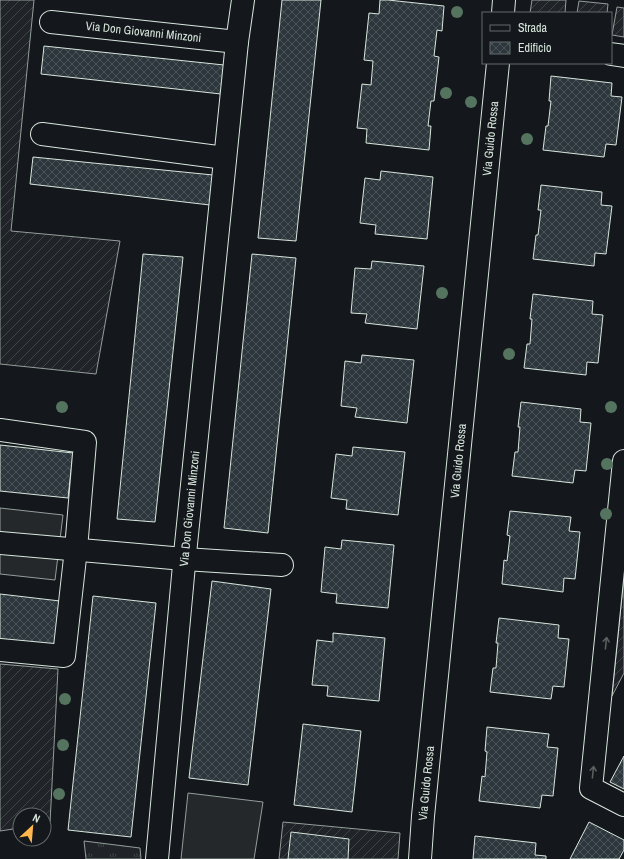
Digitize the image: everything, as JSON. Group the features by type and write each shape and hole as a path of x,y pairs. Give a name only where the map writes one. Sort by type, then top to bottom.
{"street":[{"name":"Via Don Giovanni Minzoni","path":"157,859 184,559 237,42 243,0"},
{"path":"503,12 504,0"},
{"name":"Via Don Giovanni Minzoni","path":"51,22 237,42"},
{"path":"612,54 624,56"},
{"name":"Via Guido Rossa","path":"420,859 423,816 498,64"},
{"path":"42,134 225,158"},
{"path":"0,430 85,442 76,550 64,656 0,650"},
{"path":"624,460 591,788 624,805"},
{"path":"0,543 184,559 282,565"}],"green space":[{"path":"0,0 34,0 11,231 120,241 96,374 0,364"},
{"path":"532,0 566,0 565,12 530,12"},
{"path":"579,1 608,4 607,12 577,12"},
{"path":"617,7 624,8 624,37 612,35"},
{"path":"624,576 624,673 612,696"},
{"path":"0,664 58,669 51,807 12,807 12,829 0,831"},
{"path":"283,822 400,833 398,859 279,859"},
{"path":"84,841 140,848 141,859 86,859"}],"shaded area":[{"path":"0,508 63,515 55,580 0,574"},
{"path":"188,793 263,802 254,859 181,859"}],"building":[{"path":"282,0 321,0 296,241 258,238"},
{"path":"380,0 444,6 442,31 437,30 434,56 439,57 434,101 431,101 428,126 431,126 429,150 366,143 367,129 357,128 362,84 371,85 373,61 364,60 369,13 379,14"},
{"path":"44,46 224,65 221,94 41,74"},
{"path":"551,76 612,83 611,96 622,97 616,145 606,144 604,157 543,150 551,101 549,101"},
{"path":"33,157 213,175 210,205 30,184"},
{"path":"381,171 433,177 427,239 375,234 376,225 360,223 365,178 380,180"},
{"path":"541,185 602,192 601,205 612,206 606,254 595,253 594,266 533,259 541,210 538,210"},
{"path":"143,254 183,257 155,522 117,519"},
{"path":"252,254 296,258 268,533 224,528"},
{"path":"372,261 424,266 417,329 365,323 367,314 351,313 355,268 371,269"},
{"path":"533,294 593,301 592,314 603,315 598,363 587,362 586,375 524,368 527,344 530,344 532,319 530,319"},
{"path":"362,355 414,360 407,423 355,417 357,408 341,406 345,361 361,363"},
{"path":"521,402 581,409 580,422 591,423 586,471 575,470 573,483 512,476 515,452 518,452 520,427 518,427"},
{"path":"0,445 73,453 68,498 0,491"},
{"path":"353,447 405,452 398,515 346,509 347,500 331,498 336,454 352,456"},
{"path":"510,511 571,517 569,531 580,532 575,579 564,578 563,592 502,584 504,560 507,561 510,536 507,535"},
{"path":"342,540 394,545 388,608 336,603 337,594 321,592 325,547 341,549"},
{"path":"212,581 271,589 248,785 189,778"},
{"path":"0,594 60,601 55,645 0,639"},
{"path":"93,596 156,603 131,837 68,830"},
{"path":"499,618 559,625 558,638 569,639 564,687 553,686 551,699 490,692 493,668 496,668 498,643 496,643"},
{"path":"333,633 385,638 379,701 327,696 328,686 312,685 317,640 333,642"},
{"path":"303,724 361,731 352,812 294,805"},
{"path":"487,727 549,734 547,747 558,748 553,796 542,795 540,808 479,801 482,776 485,777"},
{"path":"624,756 624,789 610,782"},
{"path":"589,822 624,840 624,850 619,859 570,859"},
{"path":"291,832 349,839 348,859 288,859"},
{"path":"475,836 536,843 535,855 546,856 546,859 473,859"}]}
